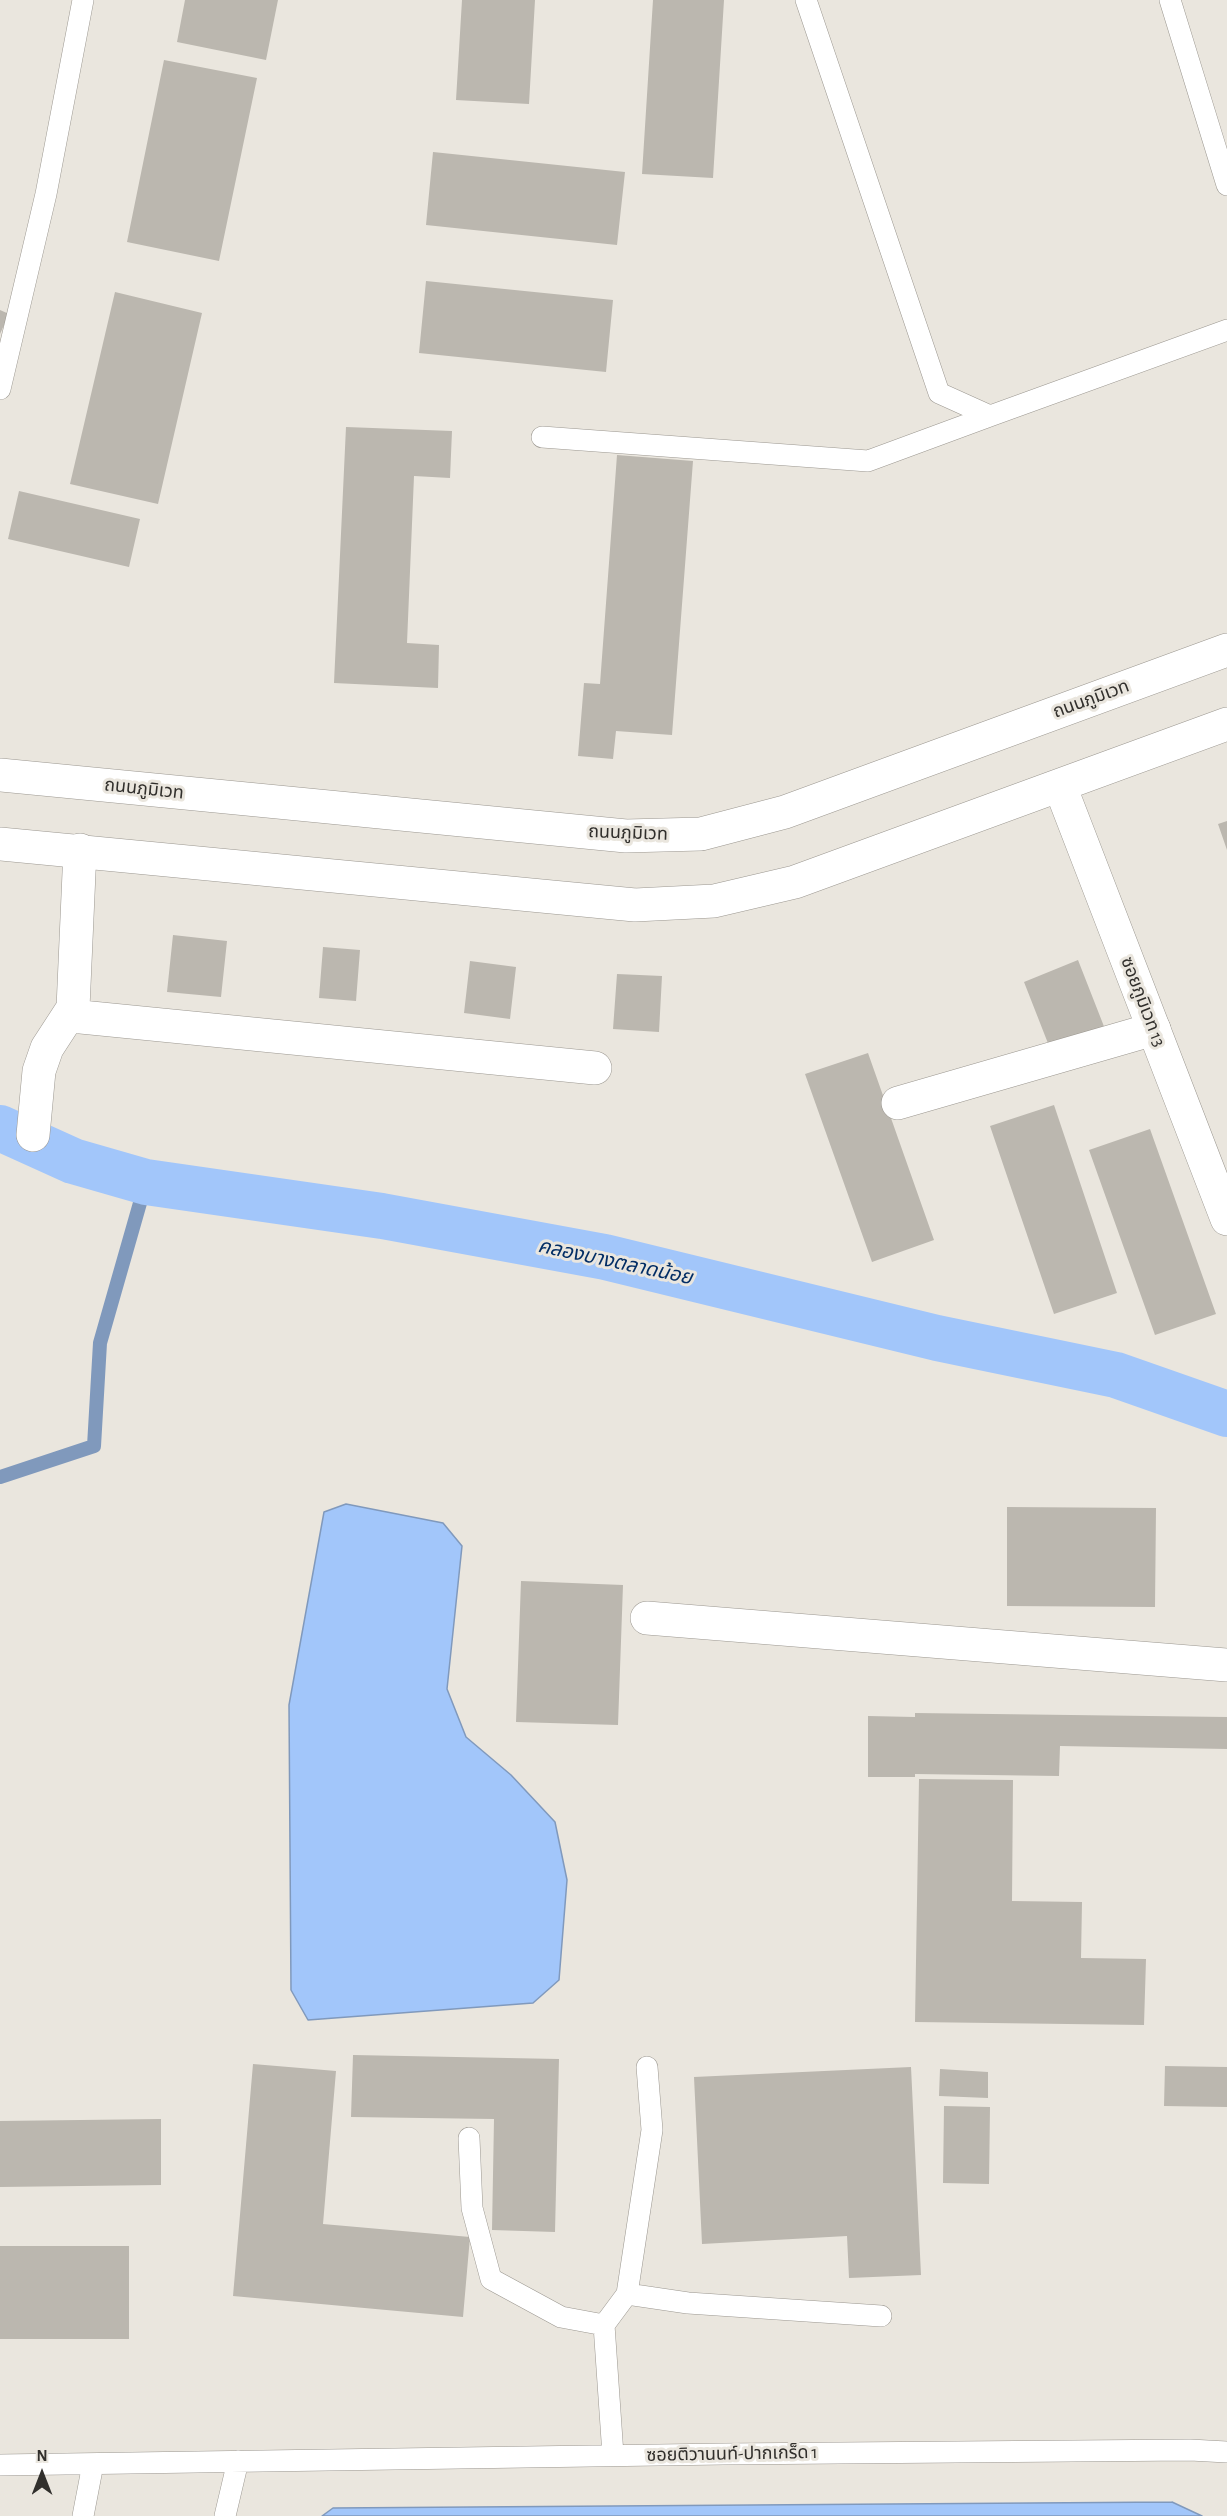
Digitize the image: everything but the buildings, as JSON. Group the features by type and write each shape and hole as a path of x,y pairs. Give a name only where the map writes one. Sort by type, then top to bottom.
{"street":[{"name":"ถนนภูมิเวท","path":"0,775 626,836 701,834 785,812 1227,650"},
{"path":"0,844 635,905 703,902 795,882 1227,724"},
{"name":"ซอยภูมิเวท 13","path":"1060,786 1227,1219"},
{"path":"33,1135 39,1071 47,1048 73,1008 80,850"},
{"path":"73,1008 81,1017 595,1068"},
{"path":"898,1103 1154,1029"},
{"path":"647,1618 1227,1665"}],"lane":[{"path":"0,389 46,194 84,0"},
{"path":"806,0 939,393 990,416"},
{"path":"1170,0 1227,185"},
{"path":"542,438 868,461 1227,330"},
{"path":"613,2455 604,2325 627,2294 652,2130 647,2067"},
{"path":"469,2138 472,2208 491,2279 561,2317 604,2325"},
{"path":"627,2294 688,2303 881,2316"},
{"name":"ซอยติวานนท์-ปากเกร็ด 1","path":"0,2465 613,2455 1190,2450 1227,2452"},
{"path":"225,2516 238,2461"},
{"path":"83,2516 93,2464"}],"water":[{"path":"346,1504 443,1523 462,1546 447,1689 466,1737 511,1775 555,1822 567,1880 559,1980 533,2003 308,2020 291,1990 289,1705 324,1512"},
{"path":"1172,2502 1202,2516 322,2516 333,2508"}],"waterway":[{"name":"คลองบางตลาดน้อย","path":"0,1128 73,1161 146,1182 382,1216 605,1257 937,1338 1116,1375 1227,1414"},
{"path":"0,1477 94,1446 100,1343 146,1182"}]}
